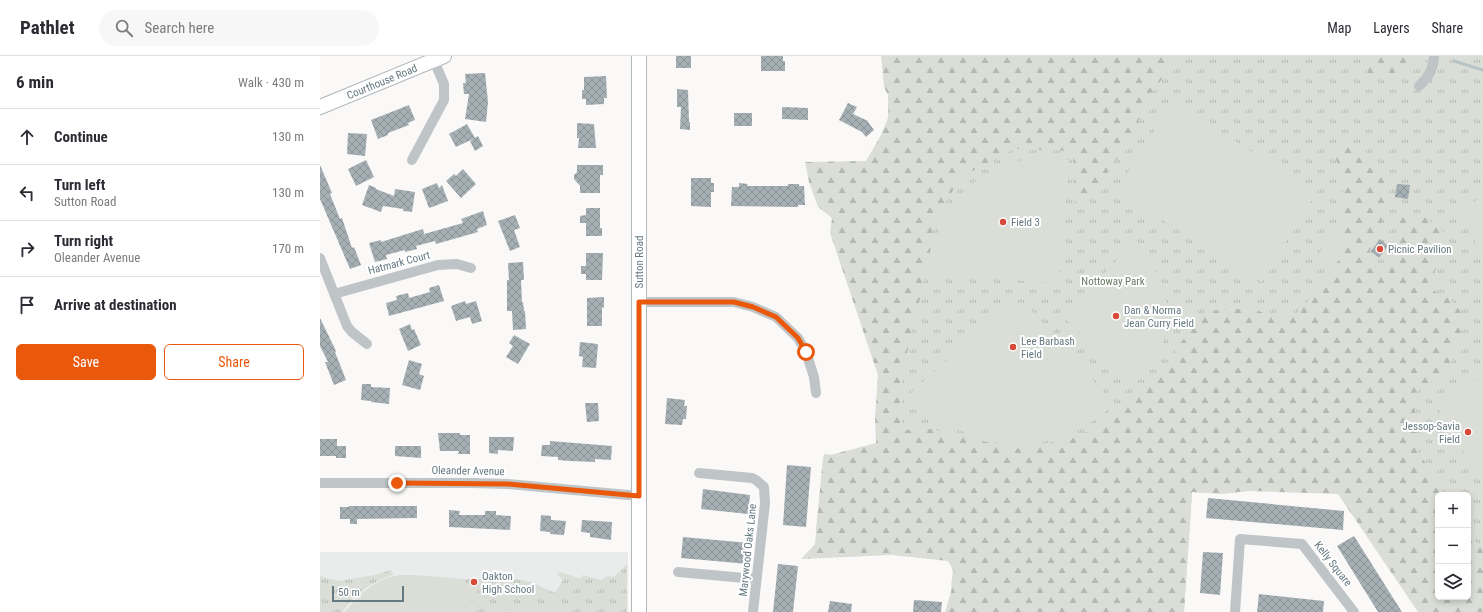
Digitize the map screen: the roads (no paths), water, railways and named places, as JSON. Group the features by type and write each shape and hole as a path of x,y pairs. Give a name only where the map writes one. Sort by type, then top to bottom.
{"street":[{"name":"Sutton Road","path":"639,56 639,612"},
{"path":"1419,86 1428,76 1434,64 1434,56"},
{"path":"412,160 444,100 444,84 437,57"},
{"name":"Courthouse Road","path":"320,107 437,57"},
{"path":"320,258 347,326 367,344"},
{"name":"Hatmark Court","path":"334,294 438,265 457,264 471,268"},
{"path":"639,302 734,302 753,307 776,317 798,338 806,352 814,377 816,393"},
{"name":"Marywood Oaks Lane","path":"700,473 752,478 764,487 765,503 753,612"},
{"name":"Oleander Avenue","path":"320,483 507,484 639,496"},
{"name":"Kelly Square","path":"1235,612 1240,539 1302,544 1354,612"},
{"path":"678,572 756,579"}],"waterway":[{"path":"1454,61 1483,70"}],"place":[{"name":"Field 3","path":"1003,222"},
{"name":"Picnic Pavilion","path":"1380,249"},
{"name":"Dan & Norma Jean Curry Field","path":"1116,316"},
{"name":"Lee Barbash Field","path":"1013,347"},
{"name":"Jessop-Savia Field","path":"1468,432"},
{"name":"Oakton High School","path":"474,582"}],"park label":[{"name":"Nottoway Park","path":"1113,281"}]}
